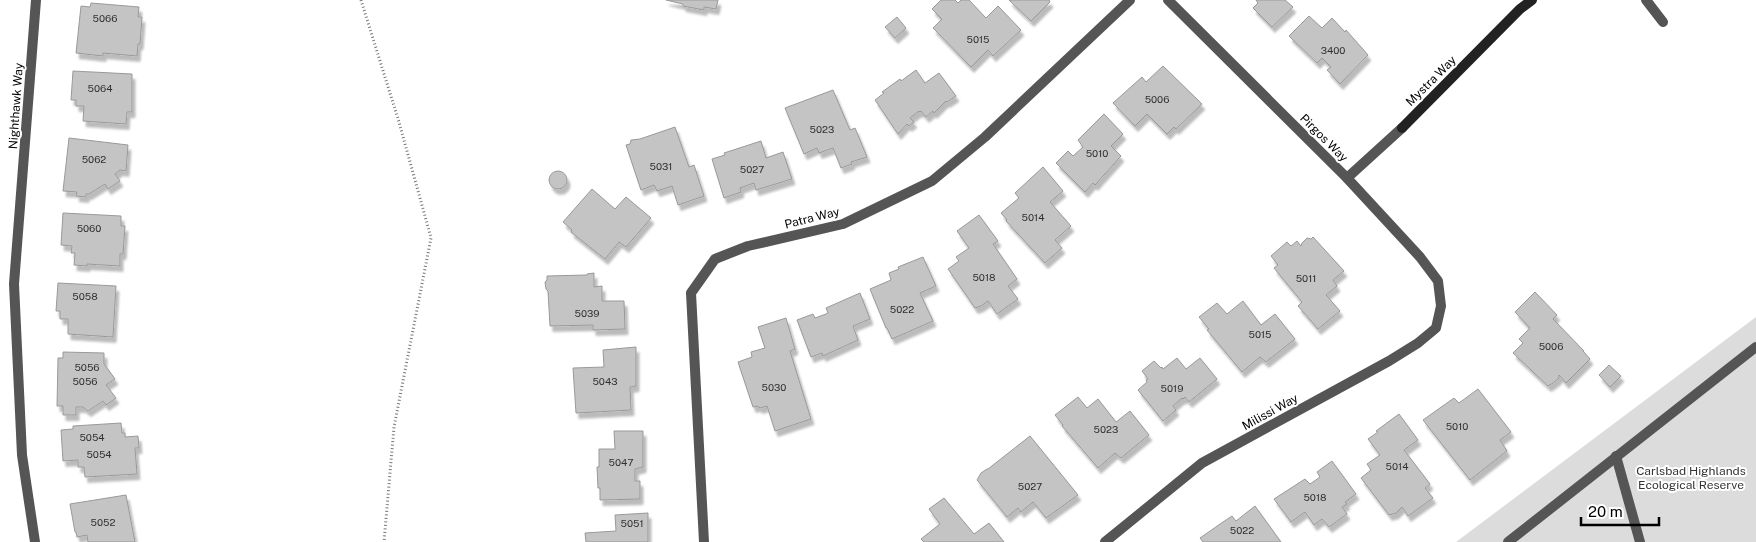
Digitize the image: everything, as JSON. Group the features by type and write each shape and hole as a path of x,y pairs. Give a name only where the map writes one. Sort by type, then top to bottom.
{"street":[{"name":"Nighthawk Way","path":"35,542 22,455 14,284 36,0"},
{"name":"Patra Way","path":"704,542 691,293 715,259 748,246 843,224 932,181 986,137 1130,0"},
{"name":"Pirgos Way","path":"1168,0 1347,178 1420,257 1438,282 1441,306"},
{"name":"Mystra Way","path":"1347,178 1402,128 1520,9 1532,0"},
{"path":"1646,0 1663,22"},
{"name":"Milissi Way","path":"1105,542 1202,463 1389,361 1418,343 1436,328 1441,306"},
{"path":"1508,542 1756,347"},
{"path":"1616,456 1640,542"}],"path":[{"path":"360,0 399,122 431,238 394,427 384,542"}],"green space":[{"name":"Carlsbad Highlands Ecological Reserve","path":"1756,317 1756,542 1456,542"}],"building":[{"path":"666,0 718,0 716,9 704,7 704,10"},
{"path":"941,0 955,0 958,3 961,0 969,0 986,18 998,6 1021,30 993,56 988,50 971,67 933,28 942,19 932,9"},
{"path":"1009,0 1049,0 1050,2 1031,21"},
{"path":"1256,0 1285,0 1293,7 1272,27 1253,8 1258,3"},
{"path":"91,3 139,7 138,17 142,17 137,56 103,53 103,56 76,53 81,6 90,7"},
{"path":"1309,16 1322,28 1332,18 1345,32 1346,30 1368,55 1340,84 1327,70 1331,67 1322,58 1317,63 1289,36"},
{"path":"897,17 906,28 895,38 885,27"},
{"path":"1163,66 1202,104 1176,129 1174,127 1167,134 1147,114 1135,126 1113,103 1142,77 1146,82"},
{"path":"916,70 925,83 939,73 956,96 946,101 934,113 933,111 926,117 919,111 910,118 914,122 909,126 907,124 898,134 875,100 884,93 882,92"},
{"path":"73,71 132,74 132,112 127,112 126,124 83,121 84,106 76,106 76,100 71,100"},
{"path":"833,90 850,130 855,128 867,157 851,162 852,164 841,168 833,148 819,153 817,148 804,154 785,108"},
{"path":"1104,114 1123,134 1111,146 1121,156 1095,185 1093,183 1085,192 1056,163 1068,151 1073,156 1083,147 1078,140"},
{"path":"675,127 689,167 694,165 704,196 678,205 672,186 657,191 654,185 641,190 626,145 630,144 631,140 640,139"},
{"path":"69,138 128,145 126,171 120,170 115,174 120,181 108,189 105,184 86,194 86,197 76,196 77,192 63,191"},
{"path":"761,141 766,158 783,152 792,179 756,190 754,183 740,188 741,192 724,198 712,159"},
{"path":"1043,167 1063,191 1050,202 1071,226 1055,240 1062,248 1045,263 1006,221 1001,213 1019,198 1015,193"},
{"path":"558,171 564,174 567,180 564,186 558,189 552,186 549,180 552,174"},
{"path":"592,189 615,209 626,197 651,218 626,247 619,242 605,259 571,232 572,230 563,222"},
{"path":"63,213 121,216 121,226 125,226 120,266 74,265 75,253 71,253 72,246 61,245"},
{"path":"979,215 998,241 993,244 1017,279 1008,286 1018,299 997,314 988,301 975,308 948,269 959,261 956,257 969,248 957,231"},
{"path":"1313,237 1344,271 1333,280 1337,286 1326,295 1340,311 1318,329 1298,306 1302,302 1274,268 1278,265 1271,256 1287,242 1291,246 1297,241 1301,246 1307,238 1311,239"},
{"path":"923,257 936,286 920,293 933,321 892,339 870,289 891,280 889,273 899,269 898,267"},
{"path":"594,273 594,287 602,286 602,301 624,301 625,329 593,330 593,325 550,326 548,291 545,282 547,276 587,275"},
{"path":"58,283 116,286 113,337 68,334 68,319 60,319 60,311 56,311"},
{"path":"1535,292 1557,315 1553,319 1590,359 1566,383 1559,375 1559,378 1548,386 1513,353 1523,343 1519,339 1530,328 1515,312"},
{"path":"860,293 870,319 853,326 858,340 823,356 822,353 811,357 797,320 813,314 815,318 826,314 828,313 826,308"},
{"path":"1243,301 1261,325 1275,314 1295,339 1266,362 1260,357 1242,372 1207,330 1209,329 1199,317 1217,303 1227,314"},
{"path":"786,318 795,349 790,351 811,419 775,431 767,406 753,407 738,362 752,357 751,352 765,348 758,327"},
{"path":"636,347 636,386 630,387 631,410 576,413 573,368 604,367 603,350"},
{"path":"63,352 104,353 104,364 115,379 106,385 116,398 106,405 103,401 88,411 83,407 76,407 76,415 63,415 63,406 57,406 58,358 63,358"},
{"path":"1177,358 1186,369 1200,358 1217,379 1189,402 1185,397 1182,398 1173,406 1176,410 1163,421 1138,390 1148,379 1142,371 1154,361 1163,369"},
{"path":"1609,365 1621,376 1610,387 1599,375"},
{"path":"1478,389 1511,432 1500,440 1507,451 1470,480 1423,420 1454,398 1459,403"},
{"path":"1078,397 1087,408 1098,399 1116,422 1130,411 1149,435 1121,458 1115,453 1098,468 1055,415"},
{"path":"1399,414 1418,440 1404,450 1430,484 1425,488 1433,498 1408,516 1402,507 1396,513 1389,515 1361,478 1371,470 1367,464 1380,455 1368,439"},
{"path":"121,423 122,433 125,433 125,437 138,436 139,448 135,448 137,474 85,477 84,467 78,467 78,460 63,461 61,430 73,429 73,426"},
{"path":"614,431 643,431 643,467 635,469 635,481 640,481 640,499 600,500 597,467 599,467 599,449 615,449"},
{"path":"1030,436 1078,495 1046,518 1033,502 1021,512 1018,508 1007,517 977,480 981,473"},
{"path":"1332,461 1356,494 1345,502 1347,504 1342,507 1347,514 1329,527 1322,519 1314,525 1305,512 1291,522 1274,499 1305,479 1310,484 1320,477 1317,472"},
{"path":"126,495 135,542 88,542 87,535 77,537 70,504"},
{"path":"944,498 974,534 989,523 1004,542 924,542 921,539 940,524 929,509"},
{"path":"1255,506 1281,542 1203,542 1200,538 1232,516 1236,521"},
{"path":"648,513 648,542 586,542 585,533 616,531 615,515"}]}
